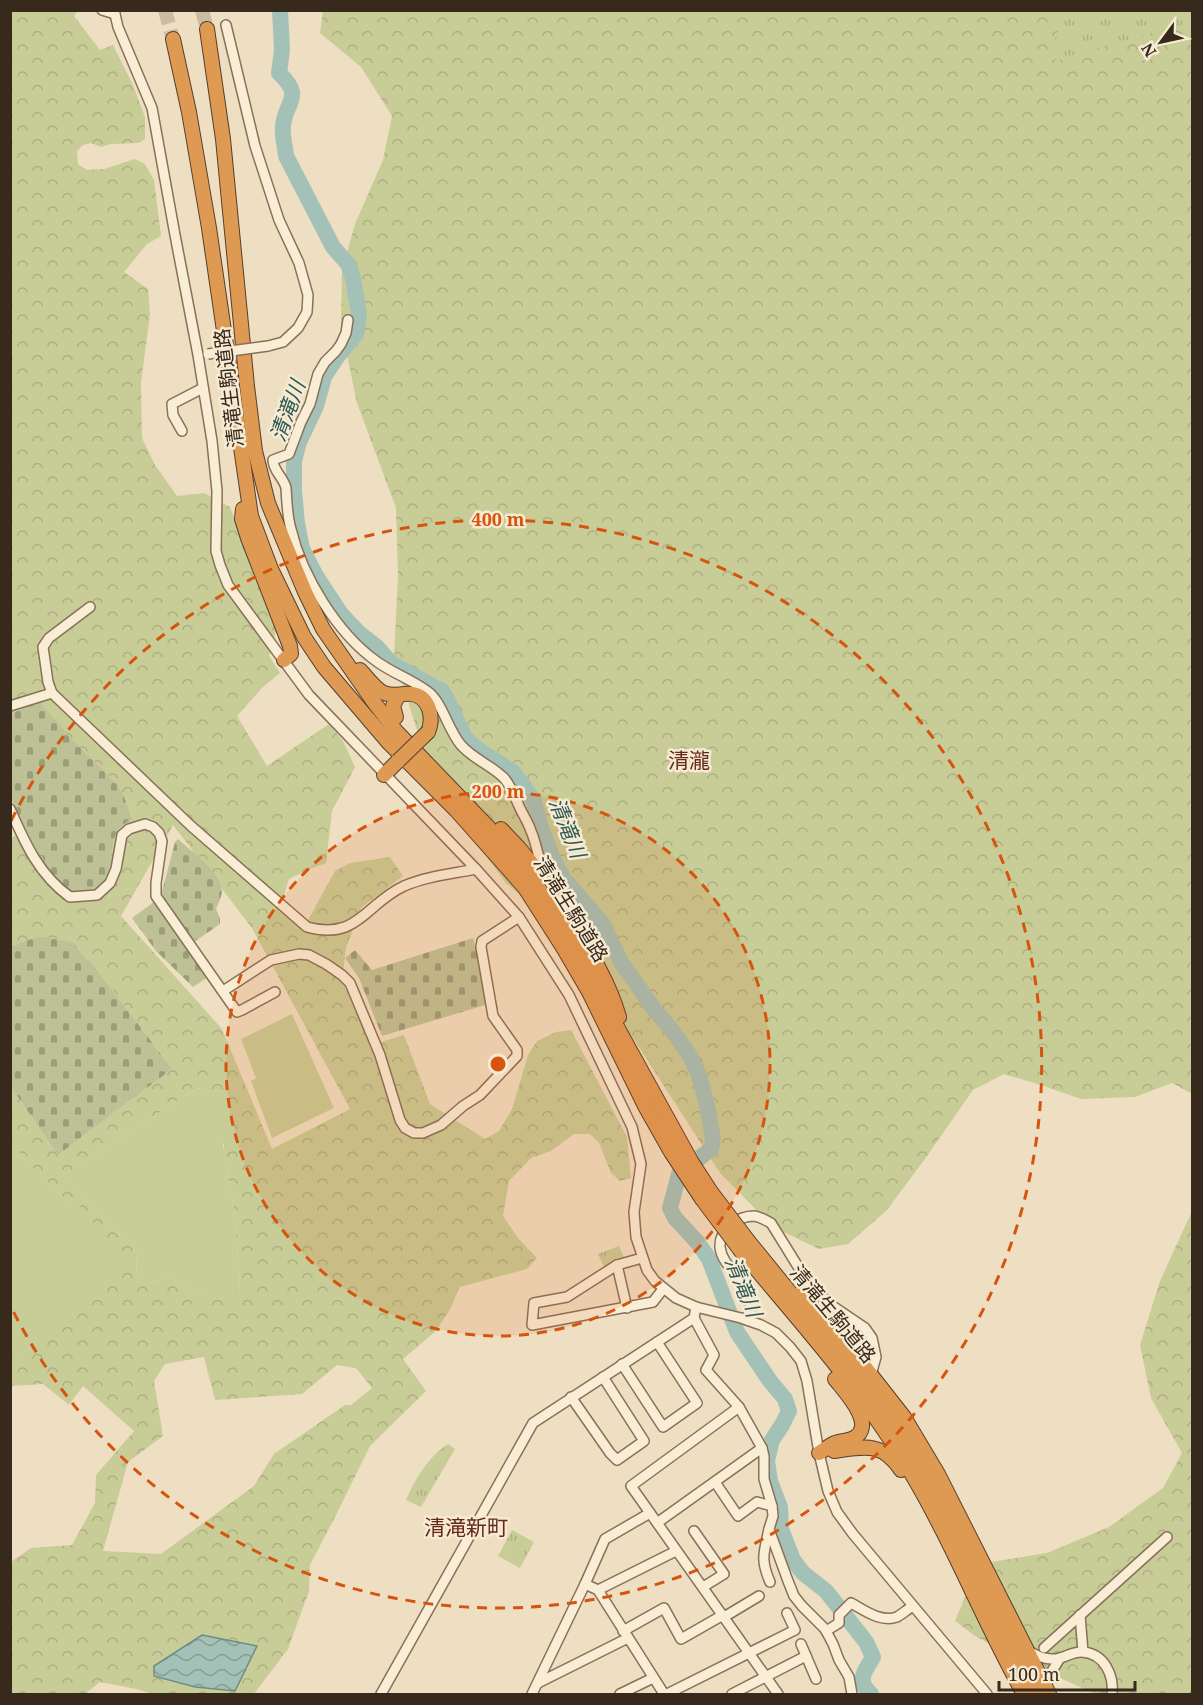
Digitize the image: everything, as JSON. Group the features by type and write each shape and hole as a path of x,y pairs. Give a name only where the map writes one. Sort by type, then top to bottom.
{"highway":[{"name":"清滝生駒道路","path":"207,30 223,139 255,451 268,503 305,592 323,629 396,731 492,832 546,898 686,1151 707,1195"},
{"name":"清滝生駒道路","path":"173,39 189,112 209,228 251,516 271,569 304,637 324,667 388,742 456,810 525,888 589,992 645,1106 671,1152 707,1195 780,1298 840,1370 882,1426 910,1470 935,1515 1023,1695"},
{"path":"243,463 243,519 267,590 290,646 291,654 284,660"},
{"path":"305,592 396,717 519,848 553,893 590,953 614,998 628,1045"},
{"path":"360,670 380,691 398,696 416,695 427,704 431,718 428,732 384,775"},
{"path":"396,717 393,706 398,696"},
{"name":"清滝生駒道路","path":"745,1246 763,1261 877,1399 915,1459 971,1564 1044,1692"},
{"path":"763,1261 788,1280 813,1305 904,1417 938,1474 1027,1649 1044,1692"},
{"path":"780,1298 859,1411 863,1421 856,1437 835,1443 819,1453"},
{"path":"819,1453 867,1447 882,1451 895,1460 946,1540"}],"street":[{"path":"102,10 114,12 118,27 152,108 175,235 203,355 203,388 217,491 216,551 228,585 309,695 519,917 569,995 632,1127 641,1164 634,1212 636,1237 647,1270 663,1289 676,1298 761,1325 776,1333 790,1347 801,1361 807,1381 819,1453 828,1491 837,1512 987,1695"},
{"path":"203,355 283,342 298,328 307,312 308,295 299,263 279,220 255,146 225,25"},
{"path":"348,320 341,344 318,374 310,404 289,454 273,460 273,465 285,484 288,514 298,554 315,587 351,640 377,663 429,692 437,701 461,745 471,755 502,776 532,832 541,866 536,870"},
{"path":"182,431 173,415 172,404 203,388"},
{"path":"90,607 49,639 44,647 48,682 52,693 191,826 307,927 320,930 337,930 347,927 403,887 429,878 476,869"},
{"path":"10,706 52,693"},
{"path":"10,809 32,855 46,877 70,897 97,895 110,883 116,869 122,835 137,825 144,824 153,827 162,840 156,896 237,1012 275,992"},
{"path":"224,991 271,960 299,954 309,955 342,975 350,983 380,1055 400,1120 405,1128 414,1133 423,1133 441,1125 480,1095 517,1056 517,1050 493,1016 481,947 482,941 519,917"},
{"path":"744,1319 752,1295 727,1265 720,1244 722,1235 729,1226 743,1217 755,1216 771,1223 810,1286 834,1307 865,1328 872,1338 876,1357 871,1375"},
{"path":"642,1258 617,1265 567,1297 534,1303 532,1325 653,1302 663,1289"},
{"path":"617,1265 627,1308"},
{"path":"696,1306 694,1318 714,1355 706,1370 739,1407 762,1448 764,1479 772,1506 770,1529 763,1556 770,1582"},
{"path":"381,1695 533,1423 694,1318"},
{"path":"622,1365 663,1427 697,1402 657,1342"},
{"path":"855,1354 863,1353 873,1347"},
{"path":"571,1397 617,1460 644,1441 603,1377"},
{"path":"739,1407 631,1486 778,1695"},
{"path":"657,1523 762,1448"},
{"path":"715,1482 738,1516 757,1502 772,1506"},
{"path":"532,1695 605,1539 650,1513"},
{"path":"770,1529 794,1596 826,1631 849,1677 852,1695"},
{"path":"694,1531 724,1574 703,1587"},
{"path":"1044,1648 1167,1536"},
{"path":"598,1590 676,1551"},
{"path":"585,1584 598,1590 666,1695 795,1630 787,1614"},
{"path":"538,1683 626,1634 664,1608 681,1639 759,1596"},
{"path":"826,1631 838,1623 843,1611 851,1603 871,1614 890,1618 897,1617 913,1606"},
{"path":"1080,1615 1083,1652"},
{"path":"801,1644 816,1679"},
{"path":"1027,1649 1038,1657 1060,1658"},
{"path":"1044,1692 1049,1676 1060,1658 1067,1654 1083,1652 1093,1654 1110,1671 1113,1684 1112,1695"},
{"path":"732,1694 806,1656"},
{"path":"620,1695 653,1678"}],"green space":[{"path":"323,10 1192,11 1192,1094 1172,1083 1135,1097 1081,1099 1004,1074 973,1090 887,1210 848,1244 819,1249 773,1227 720,1173 635,1041 549,920 506,883 443,798 416,727 394,657 398,576 396,508 357,403 341,326 342,270 355,224 383,160 392,116 361,67 320,33"},
{"path":"1068,10 1192,11 1192,22 1058,60 1052,58 1054,45 1059,27"},
{"path":"11,11 77,11 74,16 100,50 113,45 132,83 145,117 145,139 139,143 111,144 101,147 91,143 83,145 77,151 78,164 87,170 104,169 135,159 145,164 154,180 161,236 147,244 124,272 148,289 150,314 141,383 142,438 155,465 177,496 204,493 230,507 276,631 269,656 280,673 263,687 237,716 267,766 329,724 343,741 355,767 332,811 326,863 289,879 279,911 303,929 335,871 350,863 390,857 403,876 361,908 346,948 342,981 371,1045 404,1035 430,1104 485,1139 499,1131 512,1109 528,1055 537,1041 556,1032 571,1030 627,1137 631,1178 620,1181 611,1173 599,1143 590,1134 574,1134 551,1151 531,1158 509,1181 503,1216 518,1238 537,1258 527,1269 460,1287 437,1330 403,1359 426,1391 370,1446 310,1565 309,1591 288,1649 254,1694 153,1694 100,1682 85,1694 11,1694 11,1562 31,1548 72,1545 95,1503 96,1475 134,1431 83,1386 69,1405 43,1384 11,1386 11,1345 22,1356 73,1198 69,1202 28,1164 17,1150 11,1155 11,1087 58,1155 172,1069 91,961 87,960 73,942 40,936 11,946 11,838 17,835 11,821 10,798 37,857 42,855 53,878 110,873 113,841 120,828 133,818 116,783 69,736 22,704 24,708 10,714","holes":["173,825 252,928 350,1109 272,1149 222,1029 121,916","197,1088 206,1090 224,1141 234,1208 240,1283 238,1290 205,1296 172,1279 143,1284 136,1279 137,1253 63,1176","204,1357 215,1400 302,1394 337,1365 356,1368 372,1388 351,1405 345,1405 274,1454 254,1486 161,1554 103,1551 128,1462 163,1436 154,1381 165,1364"]},
{"path":"37,699 69,736 116,783 133,819 117,832 109,876 101,884 88,890 71,891 58,884 42,856 37,858 11,798 10,714 24,708 22,704"},
{"path":"178,839 211,869 222,891 216,909 220,924 194,942 162,892 175,842"},
{"path":"154,902 208,977 193,987 156,951 132,918"},
{"path":"40,936 73,942 87,960 90,960 172,1069 58,1155 11,1087 11,946"},
{"path":"473,938 488,999 485,1005 382,1036 359,978 345,958 355,950 372,970"},
{"path":"292,1014 334,1108 272,1138 251,1081 256,1078 241,1039"},
{"path":"197,1088 206,1090 237,1130 228,1136 223,1145 234,1208 240,1283 238,1290 223,1300 205,1296 172,1279 143,1284 136,1279 137,1253 63,1176"},
{"path":"17,1150 28,1164 69,1202 73,1198 125,1262 21,1356 10,1345 10,1155"},
{"path":"1192,1211 1192,1694 1095,1694 975,1636 955,1621 979,1564 1047,1553 1109,1527 1163,1488 1182,1453 1151,1398 1140,1345 1160,1281"},
{"path":"619,1246 624,1257 604,1267 598,1254"},
{"path":"448,1444 455,1449 421,1507 406,1500 423,1469"},
{"path":"512,1530 534,1542 520,1568 498,1556"}],"water":[{"path":"202,1635 257,1646 235,1691 195,1687 154,1676 154,1666"}],"waterway":[{"name":"清滝川","path":"280,10 282,50 279,73 287,81 292,94 283,126 286,156 333,247 348,264 353,278 359,314 356,334 324,377 316,406 299,442 294,461 294,491 302,549 316,576 341,614 392,664 442,691 465,738 477,749 514,773 534,801 553,859 564,879 602,923 621,962 690,1056 699,1075 713,1139 711,1149 679,1174 670,1208 675,1218 709,1259 737,1332 785,1399 789,1411 772,1440 767,1461 770,1481 780,1507 781,1529 793,1560 803,1573 826,1591 866,1642 873,1657 864,1672 863,1680 866,1689 871,1694"}],"tunnel":[{"path":"165,10 173,39"},
{"path":"202,10 207,29"}],"district":[{"name":"清瀧","path":"689,761"},
{"name":"清滝新町","path":"466,1528"}]}
